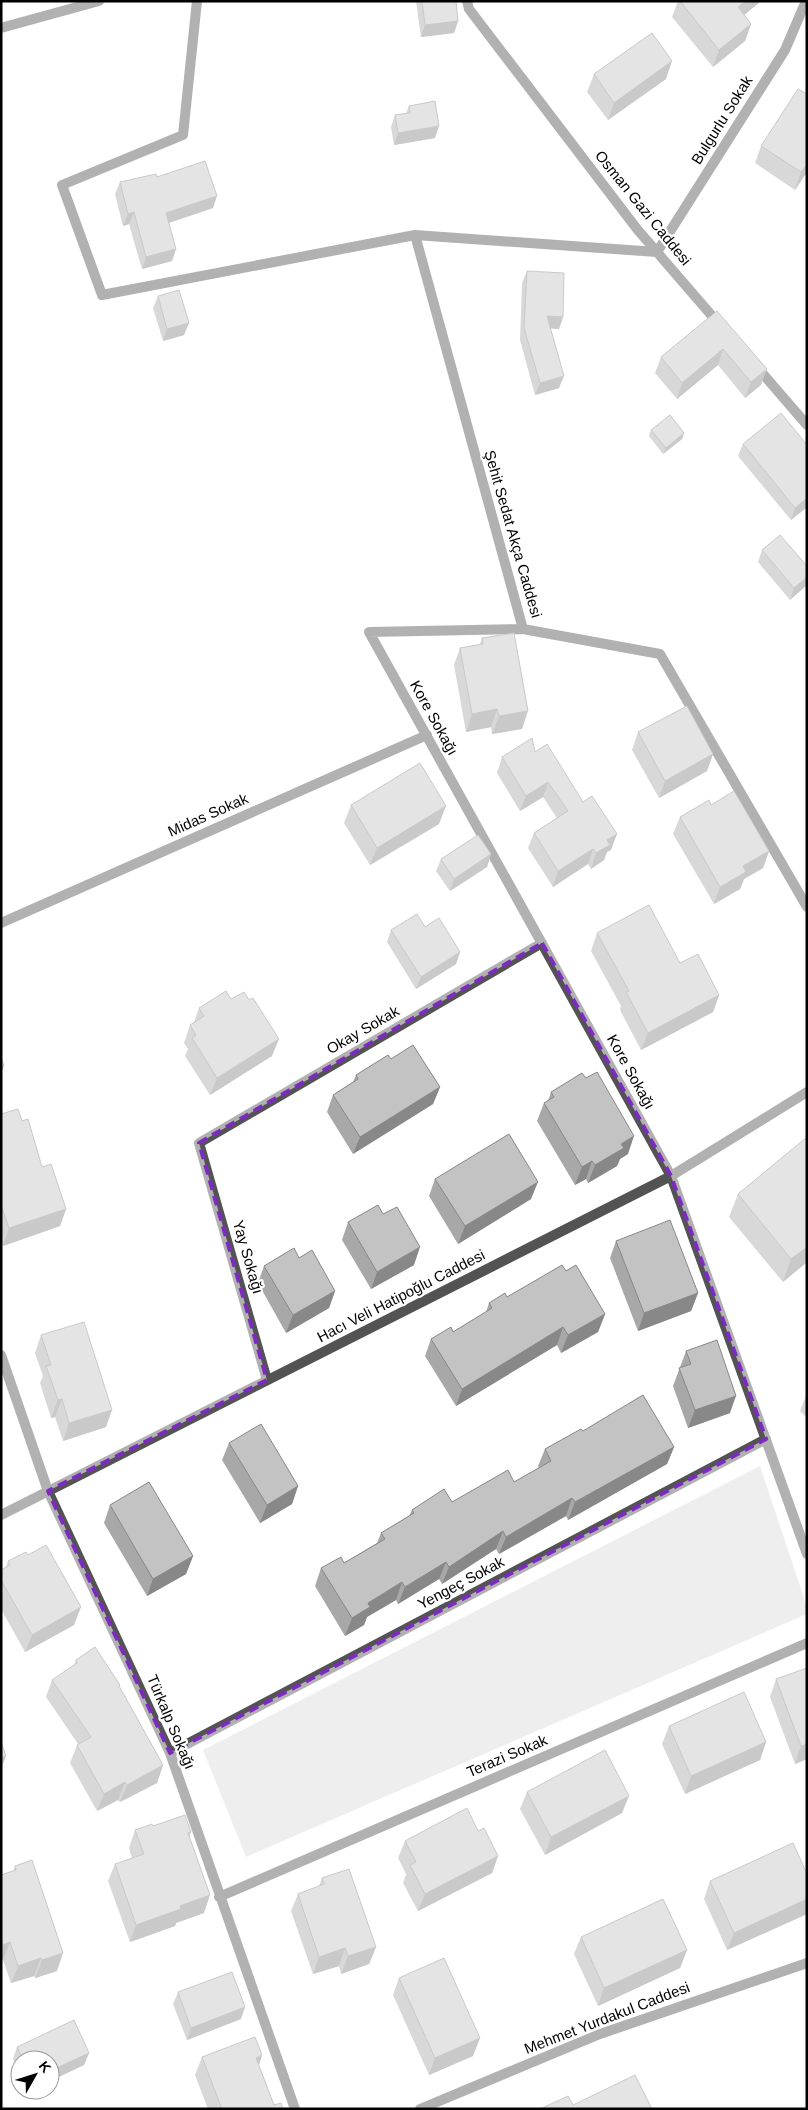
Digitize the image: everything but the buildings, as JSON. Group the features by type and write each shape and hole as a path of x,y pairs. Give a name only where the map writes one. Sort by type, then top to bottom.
{"street":[{"path":"1,28 99,1"},
{"path":"197,1 183,135 62,185 102,295 415,235 657,252"},
{"name":"Osman Gazi Caddesi","path":"468,1 469,8 657,252 729,335"},
{"name":"Bulgurlu Sokak","path":"657,252 784,50 806,1"},
{"name":"Şehit Sedat Akça Caddesi","path":"415,235 523,629 660,654 807,907"},
{"path":"748,357 807,425"},
{"name":"Kore Sokağı","path":"523,629 369,632 671,1176 807,1554"},
{"name":"Midas Sokak","path":"1,924 426,735"},
{"name":"Okay Sokak","path":"199,1143 542,943"},
{"name":"Hacı Veli Hatipoğlu Caddesi","path":"1,1515 671,1176 807,1092"},
{"name":"Yay Sokağı","path":"199,1143 267,1380"},
{"name":"Türkalp Sokağı","path":"1,1355 48,1491 170,1753 295,2109"},
{"name":"Yengeç Sokak","path":"170,1753 766,1439"},
{"name":"Terazi Sokak","path":"219,1897 807,1644"},
{"name":"Mehmet Yurdakul Caddesi","path":"420,2109 600,2034 807,1963"}],"highlighted area":[{"path":"542,943 671,1176 766,1439 170,1753 48,1491 267,1380 199,1143"}],"shaded area":[{"path":"760,1466 807,1607 807,1614 246,1857 203,1750"}]}
